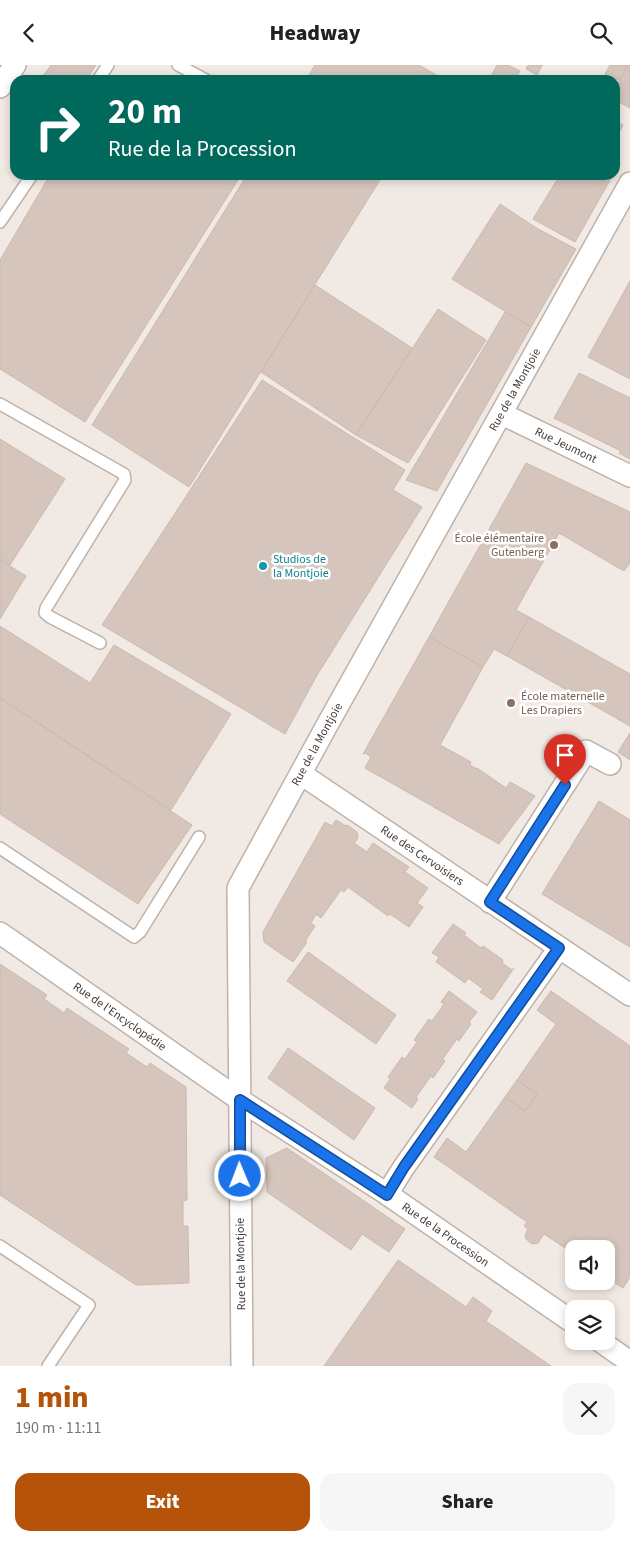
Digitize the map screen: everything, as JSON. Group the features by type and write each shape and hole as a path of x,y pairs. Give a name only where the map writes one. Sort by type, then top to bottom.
{"street":[{"path":"0,87 15,65"},
{"name":"Rue de la Montjoie","path":"242,1366 238,888 630,183"},
{"name":"Rue Jeumont","path":"502,414 630,476"},
{"path":"490,902 586,751 610,764"},
{"name":"Rue des Cervoisiers","path":"301,774 630,995"},
{"name":"Rue de l'Encyclopédie","path":"0,933 240,1100"},
{"path":"387,1195 551,943"},
{"name":"Rue de la Procession","path":"240,1100 387,1195 565,1317"},
{"path":"613,1350 630,1362"}],"lane":[{"path":"178,65 197,75"},
{"path":"0,222 29,180"},
{"path":"0,404 124,473 125,480 46,608 46,613 50,617 100,643"},
{"path":"0,848 134,937 140,932 199,837"},
{"path":"0,1246 89,1305 48,1366"}],"building":[{"path":"51,65 96,65 89,75 44,75"},
{"path":"315,65 419,65 436,75 309,75"},
{"path":"497,65 508,65 520,71 518,75 492,75"},
{"path":"528,65 542,65 537,75 526,69"},
{"path":"610,65 628,65 620,81 620,75 605,74"},
{"path":"628,65 630,65 630,108 620,103 620,80"},
{"path":"47,180 238,180 85,422 0,369 0,260"},
{"path":"244,180 380,180 189,487 92,425"},
{"path":"557,180 610,180 575,242 533,219"},
{"path":"500,204 538,229 576,249 531,327 452,279"},
{"path":"630,281 630,379 588,357"},
{"path":"315,285 412,348 356,435 261,372"},
{"path":"438,309 486,340 408,463 356,435"},
{"path":"505,312 531,327 437,491 406,480"},
{"path":"579,373 630,398 630,459 619,453 621,451 554,418"},
{"name":"Studios de la Montjoie","path":"262,380 405,470 393,490 422,507 316,677 285,734 102,625"},
{"path":"0,439 65,479 10,565 0,559"},
{"path":"526,463 630,512 630,563 624,571 559,533 516,610 529,617 507,656 494,649 483,667 429,637"},
{"path":"0,560 26,576 0,619"},
{"path":"529,617 630,674 630,726 507,656"},
{"path":"0,626 90,683 114,645 231,714 171,810 0,698"},
{"path":"429,637 483,667 440,745 471,762 470,765 506,788 510,782 535,796 499,844 365,768 371,757 365,753 363,754"},
{"path":"0,698 192,825 138,904 0,814"},
{"path":"630,733 630,760 618,752"},
{"path":"599,801 630,820 630,947 542,894"},
{"path":"336,820 357,832 358,838 354,843 367,852 373,843 409,867 405,872 428,888 417,903 423,907 409,927 390,914 388,916 348,887 344,892 341,890 321,918 316,914 311,923 315,926 305,941 307,942 293,962 264,942 263,932 325,822 332,826"},
{"path":"453,924 466,933 464,935 481,948 483,946 503,960 502,963 512,970 514,968 492,1000 480,992 483,989 468,978 465,983 436,962 439,957 432,953"},
{"path":"308,952 396,1015 376,1044 287,981"},
{"path":"0,964 47,995 44,999 64,1013 67,1008 129,1049 126,1053 147,1067 150,1063 186,1087 187,1200 183,1201 183,1226 188,1226 189,1283 136,1285 0,1195"},
{"path":"449,991 477,1012 469,1022 471,1024 459,1041 457,1039 442,1060 445,1061 433,1078 431,1076 416,1097 418,1099 412,1108 384,1088 390,1079 388,1077 402,1057 405,1059 417,1042 414,1040 429,1019 432,1021 444,1004 441,1002"},
{"path":"551,991 630,1046 630,1277 623,1288 615,1283 615,1240 565,1240 565,1248 544,1234 538,1243 532,1244 526,1239 525,1235 528,1229 524,1226 527,1222 434,1157 447,1138 466,1152 505,1097 525,1111 537,1094 517,1080 556,1024 537,1010"},
{"path":"288,1048 375,1108 354,1140 268,1078"},
{"path":"517,1080 537,1094 525,1111 505,1097"},
{"path":"287,1148 405,1229 389,1252 362,1234 351,1250 267,1192 266,1158"},
{"path":"398,1260 466,1307 473,1297 492,1311 486,1321 551,1366 324,1366"}],"place":[{"name":"École élémentaire Gutenberg","path":"554,545"},
{"name":"Studios de la Montjoie","path":"263,566"},
{"name":"École maternelle Les Drapiers","path":"511,703"}],"route":[{"path":"240,1176 240,1100 387,1195 404,1167 559,948 490,902 565,785"}]}
